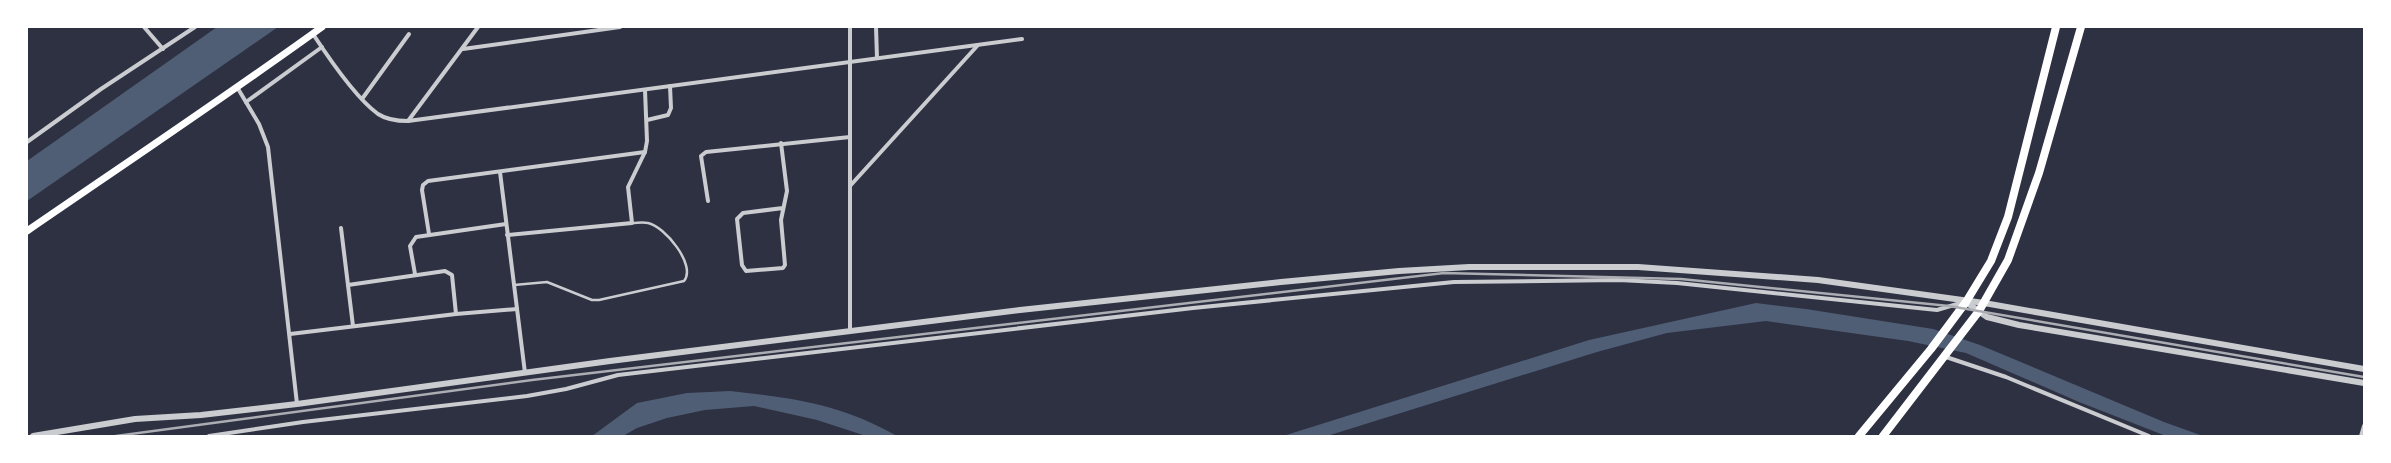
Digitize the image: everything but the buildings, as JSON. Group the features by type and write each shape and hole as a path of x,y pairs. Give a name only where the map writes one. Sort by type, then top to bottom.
{"highway":[{"path":"1859,436 1931,349 1966,302 1991,261 2008,216 2056,27"},
{"path":"1883,436 1979,312 2008,260 2028,209 2080,27"}],"main road":[{"path":"27,231 322,27"}],"street":[{"path":"144,27 163,49"},
{"path":"27,142 101,89 195,27"},
{"path":"408,121 478,27"},
{"path":"463,49 620,27"},
{"path":"850,27 850,331"},
{"path":"876,27 877,58"},
{"path":"313,34 362,99 379,114 396,121 408,121 645,90 1022,39"},
{"path":"362,99 410,34"},
{"path":"850,186 978,45"},
{"path":"246,102 322,47"},
{"path":"647,120 668,115 671,108 670,86"},
{"path":"237,87 259,124 268,147 297,404"},
{"path":"508,235 632,223 628,187 645,152 647,120 645,90"},
{"path":"708,201 701,159 703,154 706,152 781,143 850,138"},
{"path":"781,143 786,190 783,208 781,220 785,263 783,268 746,271 742,265 737,219 743,213 783,208"},
{"path":"429,234 422,190 422,185 428,181 645,152"},
{"path":"500,172 525,373"},
{"path":"415,274 410,246 416,237 506,224"},
{"path":"341,228 352,326"},
{"path":"33,436 136,419 201,415 297,404 850,331 1281,282 1399,271 1476,267 1573,265 1675,268 1818,280 1966,302 1984,303 2364,370"},
{"path":"348,285 438,271 449,273 452,277 456,314"},
{"path":"209,436 303,422 527,396 566,389 618,375 1193,308 1433,284 1618,280 1677,283 1937,310 1966,302"},
{"path":"1966,302 1987,317 2019,325 2364,383"},
{"path":"290,334 456,314 517,309"},
{"path":"1947,354 2149,436"},
{"path":"2361,436 2364,426"}],"lane":[{"path":"514,286 548,282 592,300 599,300 684,281 688,271 681,252 657,227 648,223 632,223"}],"water":[{"path":"217,27 278,27 27,201 27,161"},
{"path":"1756,303 1806,309 1933,329 1980,345 2164,422 2203,436 2166,436 2079,402 1966,353 1908,341 1766,321 1667,333 1597,352 1327,436 1283,436 1589,340"},
{"path":"730,391 775,396 816,404 856,416 897,436 866,436 817,420 754,406 705,410 667,418 637,428 623,436 592,436 637,403 687,393"}],"railway":[{"path":"116,436 532,380 1444,273 1681,279 1949,306 2364,377"}]}
